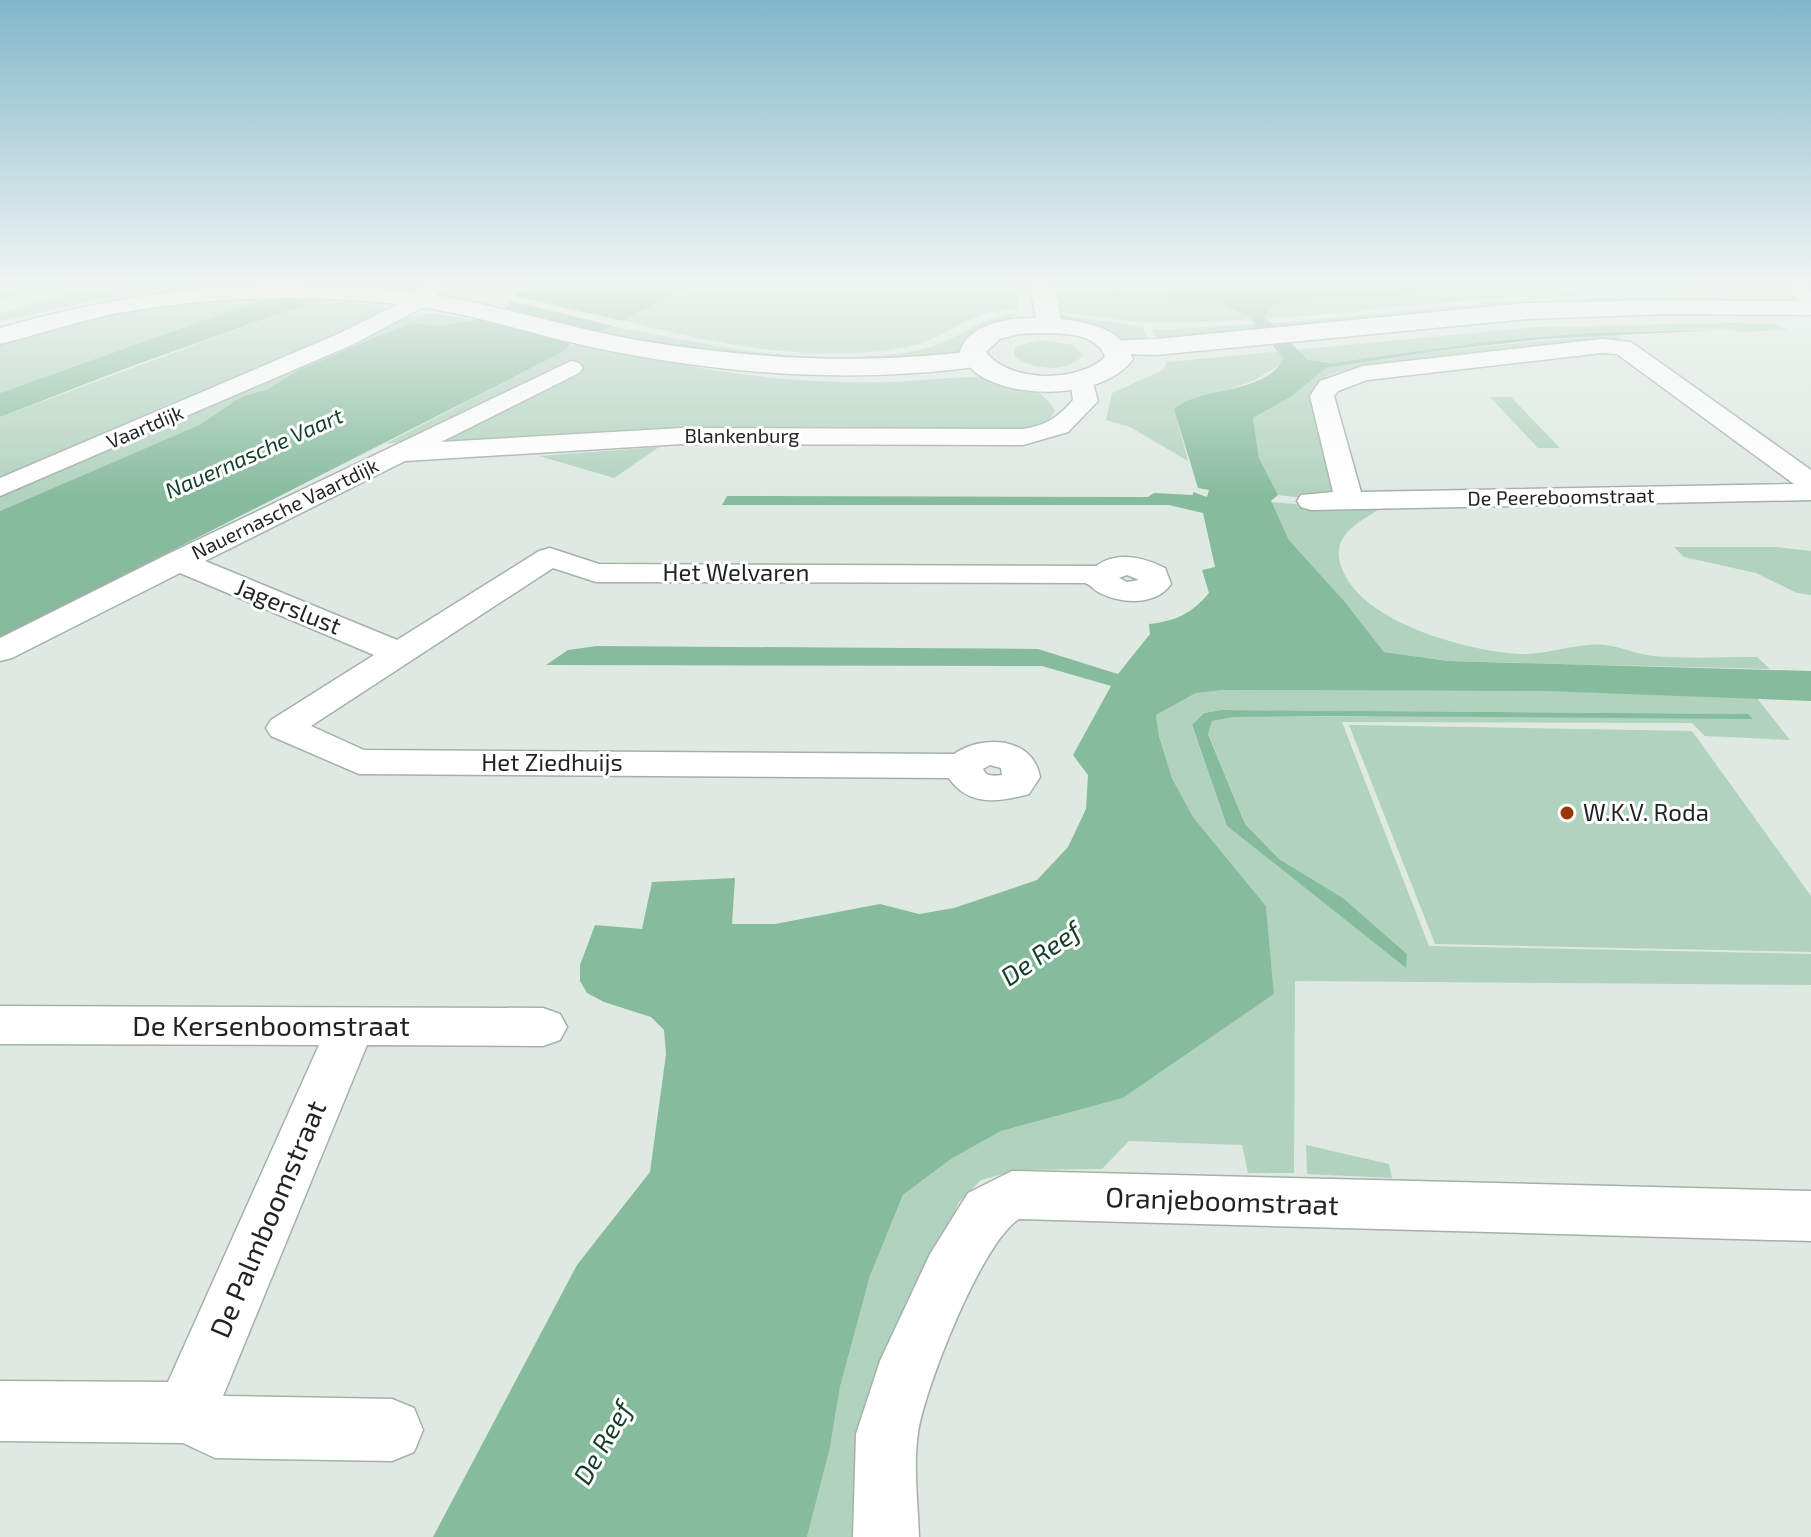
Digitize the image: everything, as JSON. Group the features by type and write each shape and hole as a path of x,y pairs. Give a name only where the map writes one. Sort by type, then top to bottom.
{"main road":[{"path":"646,353 680,361 794,376 880,379 1001,375 1047,382 1082,381 1105,374 1116,355 1127,353"},
{"path":"681,353 802,365 891,367 975,359 1001,375"},
{"path":"975,353 975,359"},
{"path":"1116,355 1144,353"}],"street":[{"name":"Vaartdijk","path":"0,488 315,353"},
{"path":"1349,500 1322,396 1329,386 1363,373 1542,353"},
{"path":"1631,353 1811,483"},
{"name":"Nauernasche Vaartdijk","path":"0,651 571,368"},
{"path":"1047,382 1062,403 1078,411 1086,401 1082,381"},
{"name":"Blankenburg","path":"399,453 690,435 1023,437 1066,425 1078,411"},
{"name":"De Peereboomstraat","path":"1311,501 1811,492"},
{"name":"Het Welvaren","path":"399,653 550,557 596,573 1085,574 1103,577"},
{"name":"Jagerslust","path":"177,561 399,653"},
{"name":"Het Ziedhuijs","path":"399,653 284,728 359,762 963,766"},
{"name":"De Kersenboomstraat","path":"0,1025 543,1027"},
{"name":"De Palmboomstraat","path":"186,1413 351,1026"},
{"name":"Oranjeboomstraat","path":"886,1537 887,1434 901,1382 950,1273 979,1223 987,1210 1012,1195 1811,1216"},
{"path":"0,1411 186,1413 215,1427 392,1430"}],"shaded area":[{"path":"0,353 113,353 0,393"},
{"path":"174,353 297,353 162,407 0,481 0,417"},
{"path":"321,353 339,353 297,371 268,389 241,397 199,425 0,511 0,494"},
{"path":"627,353 720,371 783,379 890,382 980,377 1025,385 1042,395 1055,411 1047,423 1020,430 669,431 662,428 478,439 471,442 385,444 559,354"},
{"path":"729,353 823,358 957,353 949,357 828,362"},
{"path":"1014,353 1083,355 1068,365 1049,368 1021,361"},
{"path":"1265,353 1409,353 1337,363 1308,360 1280,365 1253,381 1174,408 1188,461 1130,427 1106,420 1112,393 1163,370 1167,362"},
{"path":"1423,353 1500,353 1358,368 1325,377 1312,392 1333,488 1311,499 1278,495 1259,458 1253,418 1292,396 1326,368"},
{"path":"1490,397 1511,397 1560,448 1538,448"},
{"path":"659,447 614,478 539,456"},
{"path":"1271,502 1381,508 1352,528 1340,543 1340,564 1346,577 1359,594 1377,609 1399,622 1449,641 1520,654 1605,645 1653,656 1757,657 1770,669 1448,661 1384,652 1345,602 1289,540"},
{"path":"1674,547 1776,547 1811,551 1811,595 1797,593 1756,573 1684,557"},
{"path":"1223,690 1545,691 1756,697 1790,740 1705,736 1692,723 1342,722 1429,946 1811,954 1811,985 1295,981 1294,1173 1248,1173 1242,1145 1129,1141 1102,1169 1018,1170 981,1180 959,1202 883,1376 863,1537 807,1537 830,1448 840,1387 870,1276 903,1195 951,1159 1001,1131 1123,1098 1274,994 1266,906 1193,817 1172,778 1159,736 1156,715 1196,693","holes":["1221,710 1747,714 1234,717 1212,721 1208,733 1245,824 1279,859 1343,898 1407,954 1405,967 1227,826 1192,726 1204,713"]},
{"name":"W.K.V. Roda","path":"1349,725 1692,731 1811,896 1811,952 1435,944"},
{"path":"1306,1145 1389,1164 1392,1178 1307,1174"}],"water":[{"path":"113,353 169,353 0,417 0,393"},
{"name":"Nauernasche Vaart","path":"339,353 561,353 0,638 0,511 199,425 241,397 268,389 297,371"},
{"name":"De Reef","path":"1279,353 1301,353 1308,360 1332,363 1423,353 1326,368 1292,396 1253,418 1259,458 1278,495 1271,501 1289,540 1345,602 1384,652 1448,661 1811,671 1811,701 1545,691 1223,690 1196,693 1156,715 1172,778 1193,817 1266,906 1274,994 1123,1098 1001,1131 951,1159 903,1195 870,1276 840,1387 830,1448 807,1537 433,1537 577,1265 650,1172 666,1054 664,1030 651,1017 604,1002 587,993 580,981 580,965 595,925 642,929 652,882 735,878 732,924 775,924 880,904 919,914 954,908 1037,880 1068,847 1086,809 1088,775 1073,755 1111,686 1042,666 546,665 568,650 597,646 1038,649 1118,674 1150,634 1149,624 1182,615 1209,593 1202,570 1215,567 1203,513 1169,505 722,505 727,496 1148,497 1154,493 1193,495 1193,492 1207,497 1209,490 1198,488 1174,409 1186,401 1262,379 1284,359"},
{"path":"1221,710 1748,714 1753,719 1336,716 1234,717 1212,721 1208,734 1245,824 1279,859 1343,898 1407,954 1406,968 1227,826 1192,725 1204,713"}],"place":[{"name":"W.K.V. Roda","path":"1567,813"}]}
